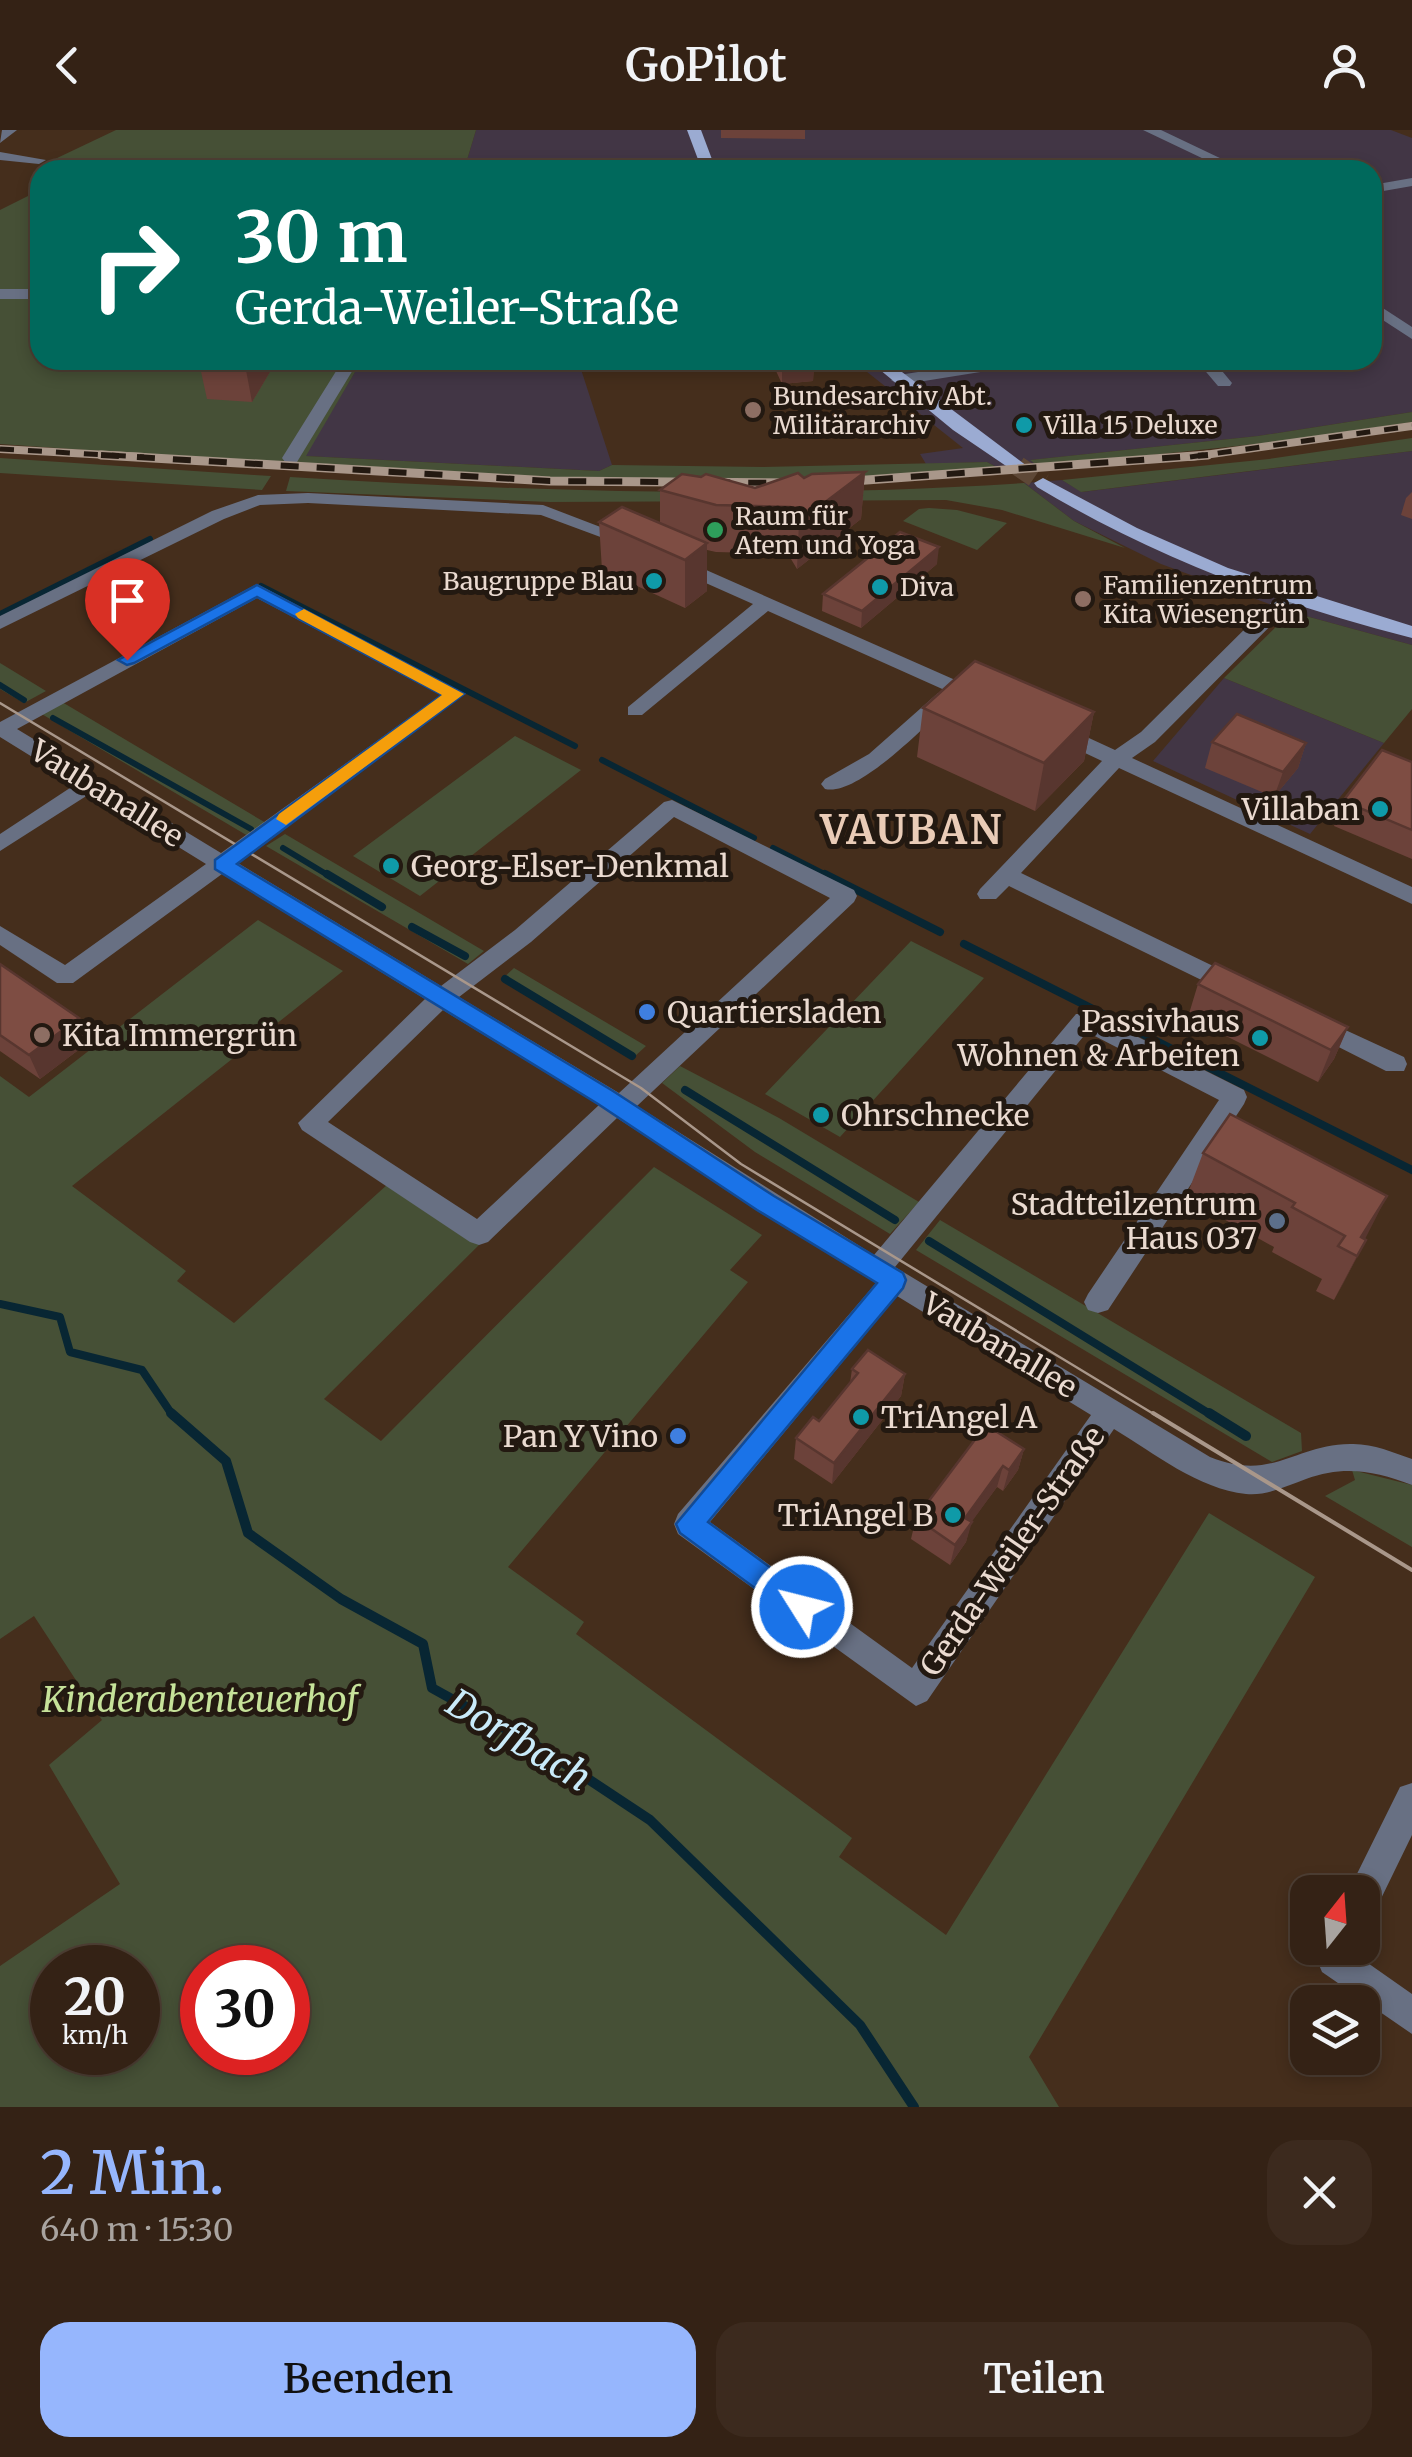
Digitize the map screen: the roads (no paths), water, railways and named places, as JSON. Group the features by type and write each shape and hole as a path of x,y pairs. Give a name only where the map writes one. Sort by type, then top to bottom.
{"main road":[{"path":"694,130 705,160"},
{"path":"888,370 1018,466"},
{"path":"1043,483 1180,557 1287,598 1412,632"}],"street":[{"path":"0,138 10,130"},
{"path":"1150,130 1216,160"},
{"path":"0,156 38,160"},
{"path":"1382,187 1412,182"},
{"path":"0,294 30,294"},
{"path":"1382,313 1412,334"},
{"path":"291,458 345,370"},
{"path":"899,380 962,370"},
{"path":"1213,370 1224,383"},
{"path":"0,623 218,515 258,500 525,509 566,516 991,702"},
{"path":"0,934 64,977 455,694 257,590 1,728"},
{"path":"988,894 1116,759 1148,737 1287,598"},
{"path":"635,711 766,603"},
{"path":"832,784 876,759 956,687"},
{"path":"1044,726 1412,896"},
{"name":"Vaubanallee","path":"1,728 1200,1466 1246,1482 1281,1477 1343,1457 1370,1458 1412,1472"},
{"path":"0,844 92,783"},
{"path":"672,807 846,896 479,1234 311,1124 442,997 523,936 672,807"},
{"path":"1004,875 1250,993"},
{"path":"1300,1017 1395,1064"},
{"path":"886,1275 1084,1020 1235,1096 1098,1302"},
{"name":"Gerda-Weiler-Straße","path":"886,1275 689,1524 916,1690 1109,1412"},
{"path":"1375,1875 1412,1799"},
{"path":"1341,1965 1412,2016"}],"waterway":[{"path":"0,614 150,539"},
{"path":"261,586 575,746"},
{"path":"0,685 24,700"},
{"path":"53,718 251,829"},
{"path":"602,760 754,838"},
{"path":"283,848 331,877"},
{"path":"773,848 830,877"},
{"path":"327,874 382,907"},
{"path":"825,874 940,932"},
{"path":"412,927 465,956"},
{"path":"964,944 1412,1170"},
{"path":"505,979 632,1056"},
{"path":"685,1090 895,1220"},
{"path":"929,1241 1213,1416"},
{"name":"Dorfbach","path":"0,1304 60,1317 70,1352 142,1370 173,1416"},
{"name":"Dorfbach","path":"171,1413 226,1461 248,1533 341,1599 423,1644 432,1688 549,1753 650,1820 860,2025 914,2107"},
{"path":"1209,1413 1246,1436"}],"tunnel":[{"path":"1018,466 1043,483"}],"tram line":[{"path":"0,703 641,1088 741,1164 1157,1416"},
{"path":"1153,1413 1412,1570"}],"railway":[{"path":"1200,456 1412,426"},
{"path":"0,449 144,457"},
{"path":"101,455 550,481 794,483"},
{"path":"1200,456 1208,455"},
{"path":"839,482 1200,456"},
{"path":"1190,457 1200,456"}],"place":[{"name":"Bundesarchiv Abt. Militärarchiv","path":"753,410"},
{"name":"Villa 15 Deluxe","path":"1024,425"},
{"name":"Raum für Atem und Yoga","path":"715,530"},
{"name":"Baugruppe Blau","path":"654,581"},
{"name":"Diva","path":"880,587"},
{"name":"Familienzentrum Kita Wiesengrün","path":"1083,599"},
{"name":"Villaban","path":"1380,809"},
{"name":"Georg-Elser-Denkmal","path":"391,866"},
{"name":"Quartiersladen","path":"647,1012"},
{"name":"Kita Immergrün","path":"42,1035"},
{"name":"Passivhaus Wohnen & Arbeiten","path":"1260,1038"},
{"name":"Ohrschnecke","path":"821,1115"},
{"name":"Stadtteilzentrum Haus 037","path":"1277,1221"},
{"name":"TriAngel A","path":"861,1417"},
{"name":"Pan Y Vino","path":"678,1436"},
{"name":"TriAngel B","path":"953,1515"}],"district":[{"name":"VAUBAN","path":"912,830"}],"park label":[{"name":"Kinderabenteuerhof","path":"200,1700"}]}
